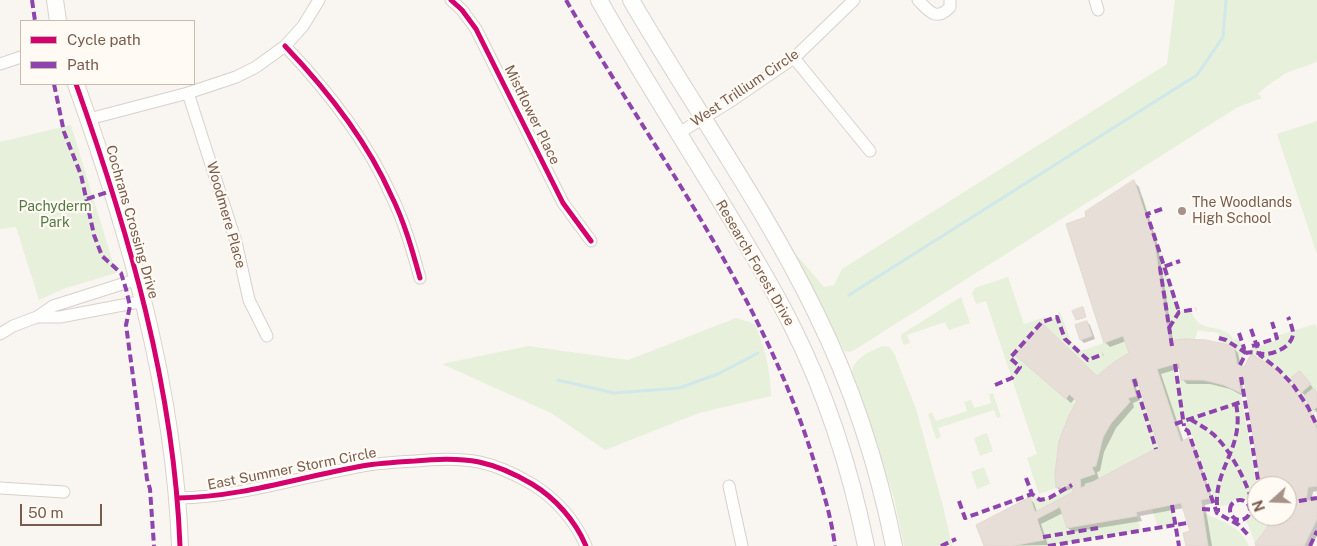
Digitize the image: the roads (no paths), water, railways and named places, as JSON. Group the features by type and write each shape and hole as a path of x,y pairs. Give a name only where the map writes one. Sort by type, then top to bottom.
{"main road":[{"path":"55,0 58,20"},
{"name":"Research Forest Drive","path":"599,0 749,248 793,328 830,417 848,472 866,546"},
{"name":"Research Forest Drive","path":"631,0 773,233 800,281 830,344 856,410 890,524 894,546"},
{"name":"Cochrans Crossing Drive","path":"76,85 89,119 138,279 152,336 163,392 178,498 180,546"}],"street":[{"path":"89,119 188,93 256,67 285,46 303,26 319,0"},
{"name":"Mistflower Place","path":"451,0 462,10 476,29 563,203 591,241"},
{"name":"West Trillium Circle","path":"679,133 731,101 794,58 854,0"},
{"path":"918,0 931,13 936,15 950,7 950,0"},
{"path":"285,46 342,112 369,152 391,194 409,238 420,278"},
{"path":"0,64 20,57"},
{"path":"794,58 870,151"},
{"name":"Woodmere Place","path":"188,93 236,242 249,300 267,336"},
{"path":"0,334 37,317 53,306 138,279"},
{"path":"37,317 60,317 144,302"},
{"name":"East Summer Storm Circle","path":"178,498 217,496 248,491 362,466 453,459 478,462 506,470 540,489 565,512 586,546"},
{"path":"729,486 742,546"},
{"path":"0,488 64,492"}],"waterway":[{"path":"849,295 1197,75 1223,37 1226,0"},
{"path":"558,380 614,393 679,388 718,374 758,353"}],"place":[{"name":"The Woodlands High School","path":"1182,211"}],"park label":[{"name":"Pachyderm Park","path":"55,216"}]}
